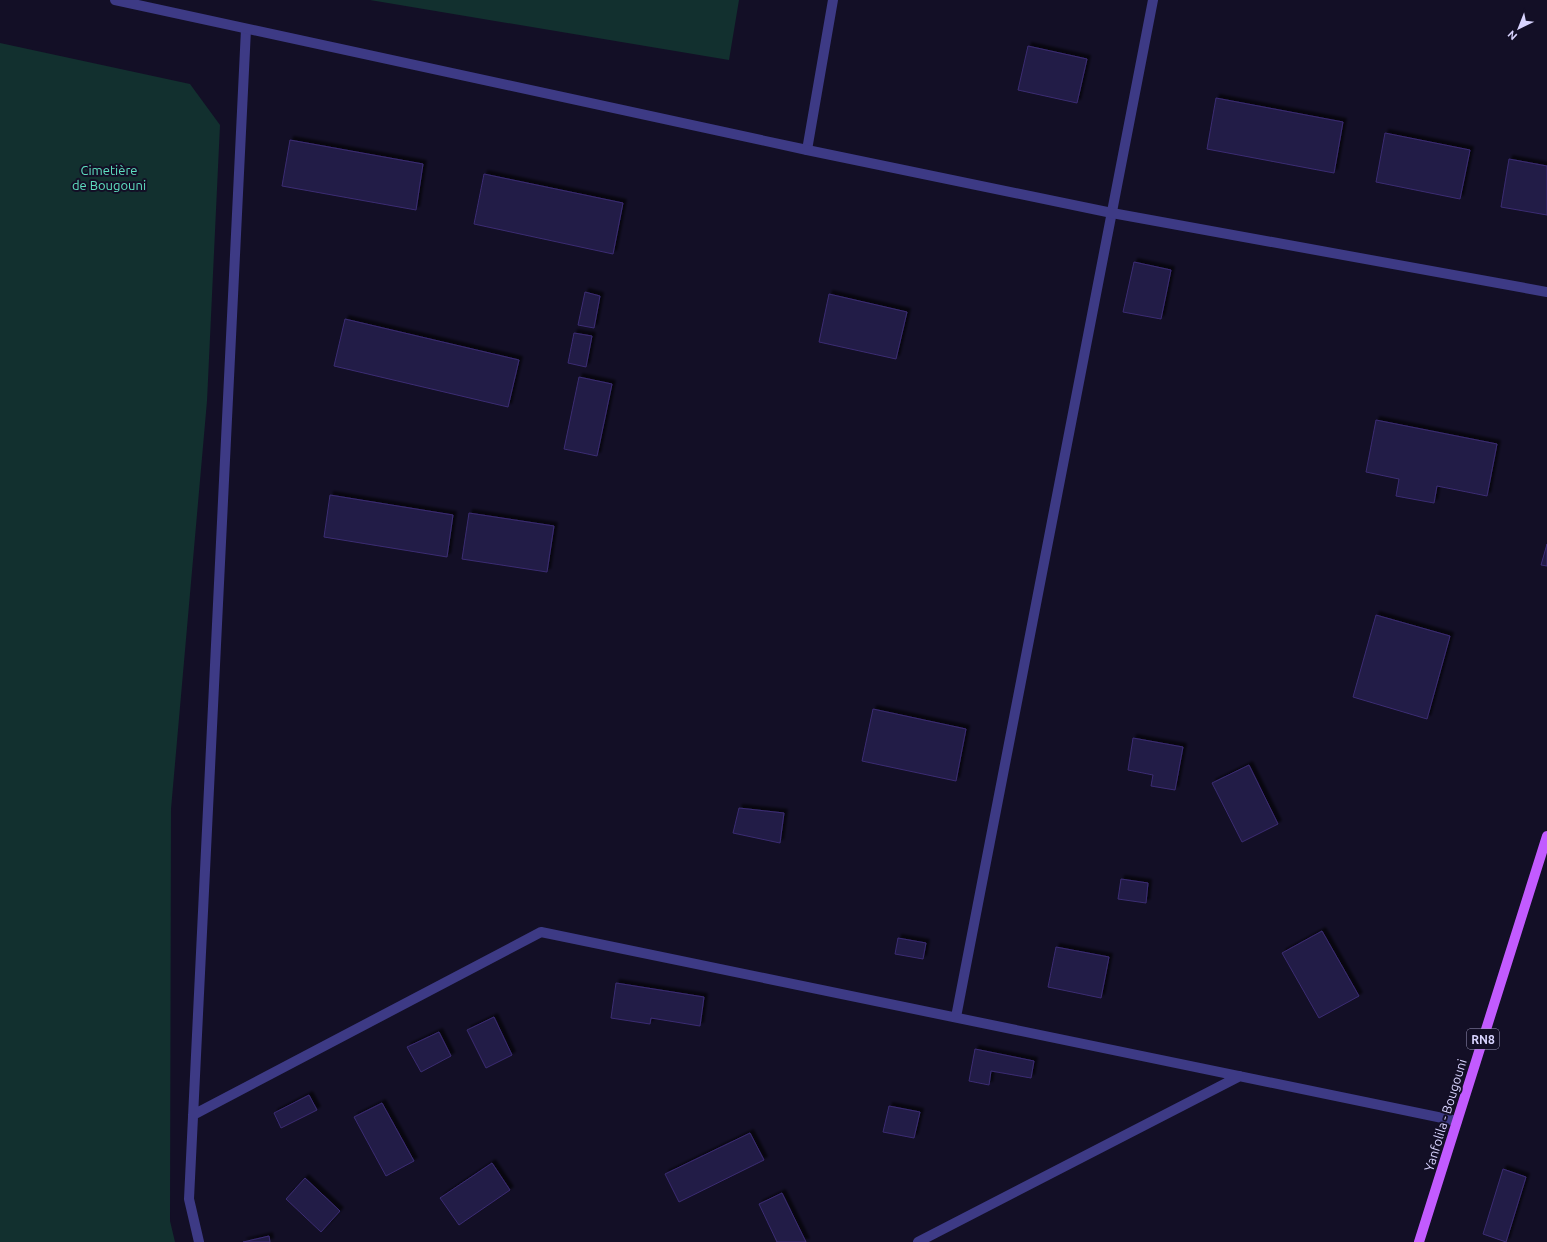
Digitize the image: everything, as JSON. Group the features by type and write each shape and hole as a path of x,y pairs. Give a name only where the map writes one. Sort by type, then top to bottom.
{"main road":[{"name":"Yanfolila - Bougouni","path":"1419,1242 1547,836"}],"street":[{"path":"114,0 807,150 1112,213 1547,292"},
{"path":"807,150 833,0"},
{"path":"956,1018 1153,0"},
{"path":"199,1242 189,1199 246,28"},
{"path":"193,1115 541,932 1457,1121"},
{"path":"918,1242 1240,1076"}],"green space":[{"path":"370,0 739,0 729,60"},
{"name":"Cimetière de Bougouni","path":"0,43 190,84 220,125 207,401 171,809 170,1221 175,1242 0,1242"}],"building":[{"path":"1028,46 1087,59 1077,103 1018,90"},
{"path":"1216,98 1343,122 1334,173 1207,149"},
{"path":"1385,133 1470,150 1460,199 1376,182"},
{"path":"290,140 423,164 416,210 282,186"},
{"path":"1509,159 1547,166 1547,215 1501,207"},
{"path":"484,174 623,203 613,254 474,224"},
{"path":"1134,262 1171,270 1161,319 1123,312"},
{"path":"585,292 600,296 594,328 578,325"},
{"path":"829,294 907,312 896,359 819,342"},
{"path":"345,319 519,360 508,407 334,366"},
{"path":"574,333 592,336 586,367 568,363"},
{"path":"579,377 612,384 597,456 564,449"},
{"path":"1376,420 1497,444 1487,496 1437,486 1434,503 1396,496 1399,479 1366,472"},
{"path":"330,495 453,515 447,557 324,537"},
{"path":"469,513 554,526 547,572 462,559"},
{"path":"1547,544 1547,566 1541,565"},
{"path":"1376,615 1450,636 1427,719 1353,697"},
{"path":"873,709 966,729 956,781 862,761"},
{"path":"1133,738 1183,747 1175,790 1151,786 1153,775 1128,770"},
{"path":"1249,765 1278,824 1242,842 1212,783"},
{"path":"739,808 784,813 780,843 733,833"},
{"path":"1121,879 1148,883 1146,903 1118,899"},
{"path":"1322,931 1359,996 1319,1018 1282,953"},
{"path":"898,938 926,943 923,959 895,954"},
{"path":"1056,947 1109,957 1101,998 1048,987"},
{"path":"616,983 704,997 700,1026 651,1018 650,1024 611,1018"},
{"path":"494,1017 512,1055 486,1068 467,1030"},
{"path":"439,1032 451,1056 421,1072 407,1047"},
{"path":"975,1049 1034,1061 1031,1078 991,1071 989,1085 969,1081"},
{"path":"309,1095 317,1110 281,1128 274,1113"},
{"path":"382,1103 414,1161 386,1176 354,1117"},
{"path":"889,1106 920,1112 914,1138 883,1132"},
{"path":"750,1133 764,1160 679,1202 665,1174"},
{"path":"492,1163 510,1190 459,1225 440,1198"},
{"path":"1503,1169 1526,1177 1506,1242 1483,1234"},
{"path":"305,1178 340,1211 321,1232 286,1199"},
{"path":"782,1193 806,1242 777,1242 759,1204"},
{"path":"269,1236 270,1242 243,1242"}]}
